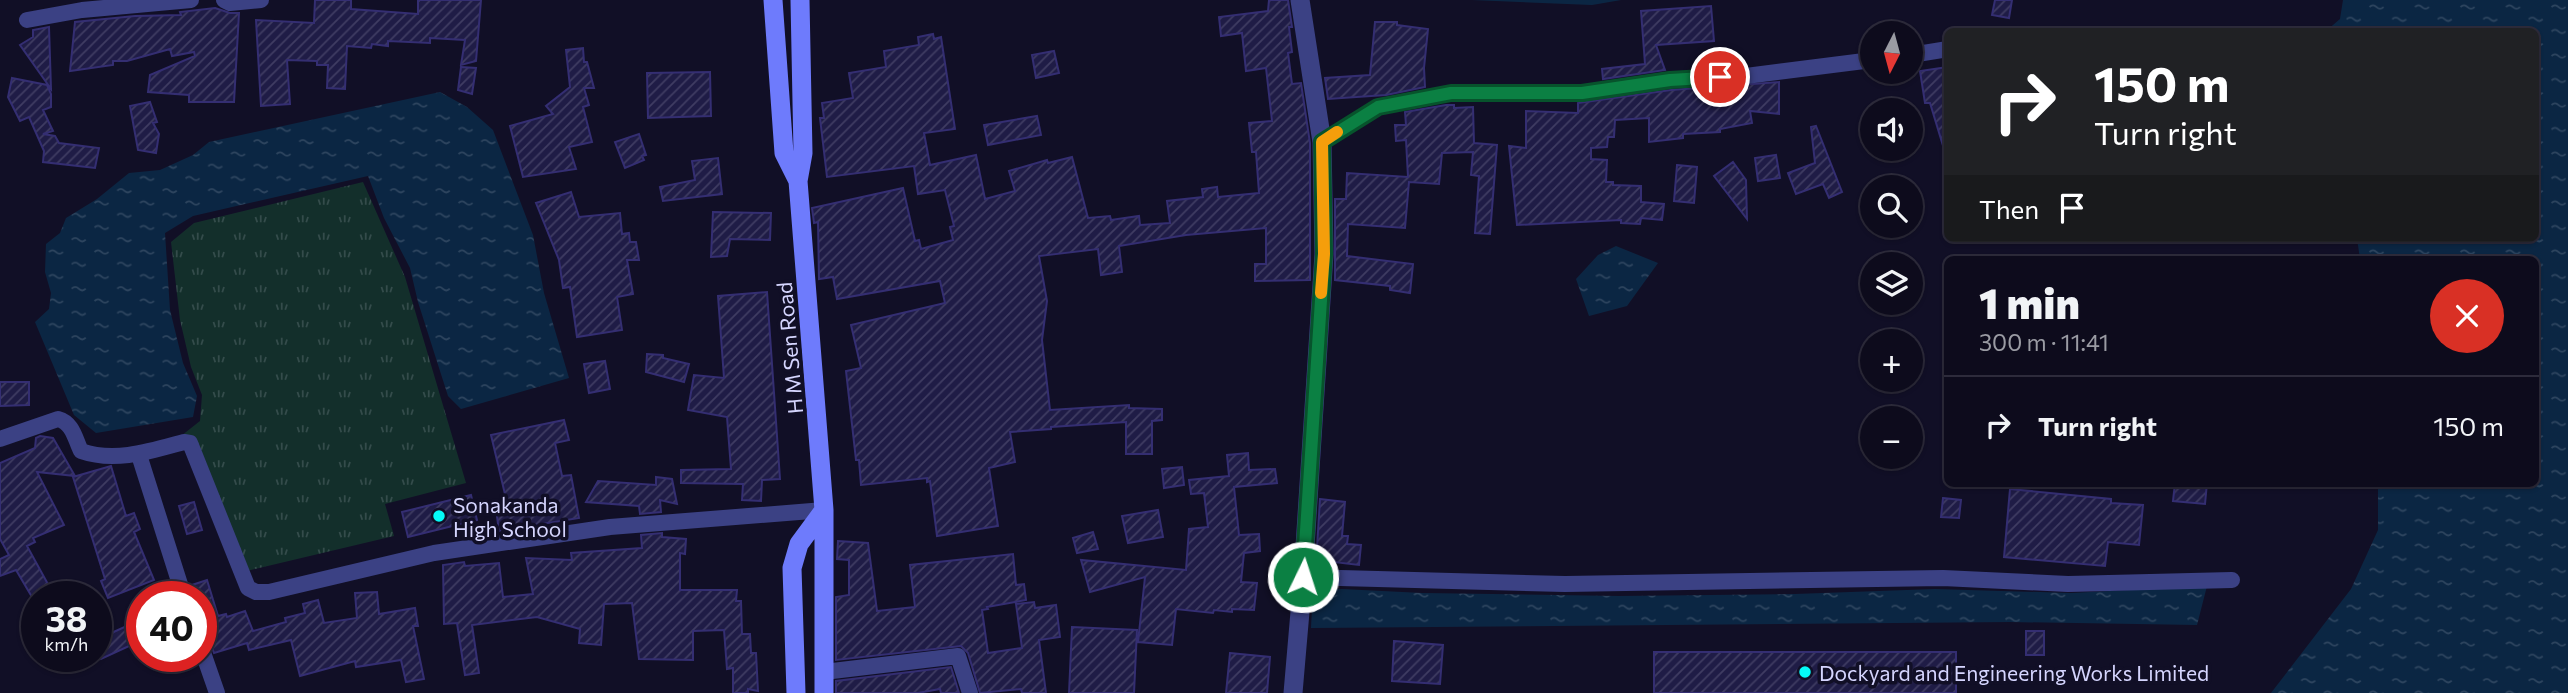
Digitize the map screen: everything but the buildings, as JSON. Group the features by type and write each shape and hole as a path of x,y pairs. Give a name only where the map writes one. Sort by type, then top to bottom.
{"main road":[{"name":"H M Sen Road","path":"773,0 784,153 799,181"},
{"name":"H M Sen Road","path":"800,0 803,153 799,181 824,510 824,693"},
{"path":"796,693 792,568 799,544 824,510"}],"street":[{"path":"27,20 82,10 191,0"},
{"path":"223,0 230,3 261,0"},
{"path":"1293,693 1324,254 1322,142 1300,0"},
{"path":"1923,53 1944,50"},
{"path":"1322,142 1378,107 1451,93 1582,93 1670,80 1746,76 1860,62"},
{"path":"0,439 58,419 66,421 72,428 81,451 94,456 139,455 184,442 190,443 248,588 256,592 270,592 434,553 610,527 824,510"},
{"path":"139,455 179,581"},
{"path":"1303,577 1565,584 1943,578 2068,584 2232,580"},
{"path":"824,672 958,656 970,693"},
{"path":"210,672 217,693"}],"green space":[{"path":"363,182 405,277 466,483 385,504 394,536 238,573 181,436 200,421 202,395 191,367 180,320 171,242 194,223"}],"water":[{"path":"1472,0 1621,0 1592,5"},
{"path":"2343,0 2568,0 2568,693 2271,693 2351,589 2378,530 2378,487 2539,487 2539,256 2360,256 2358,242 2539,242 2539,28 2330,28 2340,19"},
{"path":"440,92 467,107 493,130 533,235 544,293 569,378 461,409 448,396 410,268 384,218 368,176 193,216 165,233 170,310 183,363 197,396 193,417 96,433 74,415 35,322 49,309 51,293 45,272 46,244 60,233 66,218 97,199 129,173 160,170 193,155 209,142"},
{"path":"1616,246 1658,263 1627,306 1589,316 1576,279 1598,255"},
{"path":"2207,586 2197,625 2010,622 1311,628 1312,607 1317,590 1619,596 1935,589 2071,593"}],"slow traffic":[{"path":"1321,293 1324,254 1322,142 1337,132"}],"place":[{"name":"Sonakanda High School","path":"439,516"},
{"name":"Dockyard and Engineering Works Limited","path":"1805,672"}],"route":[{"path":"1303,577 1324,254 1322,142 1378,107 1451,93 1582,93 1670,80 1720,77"}]}
